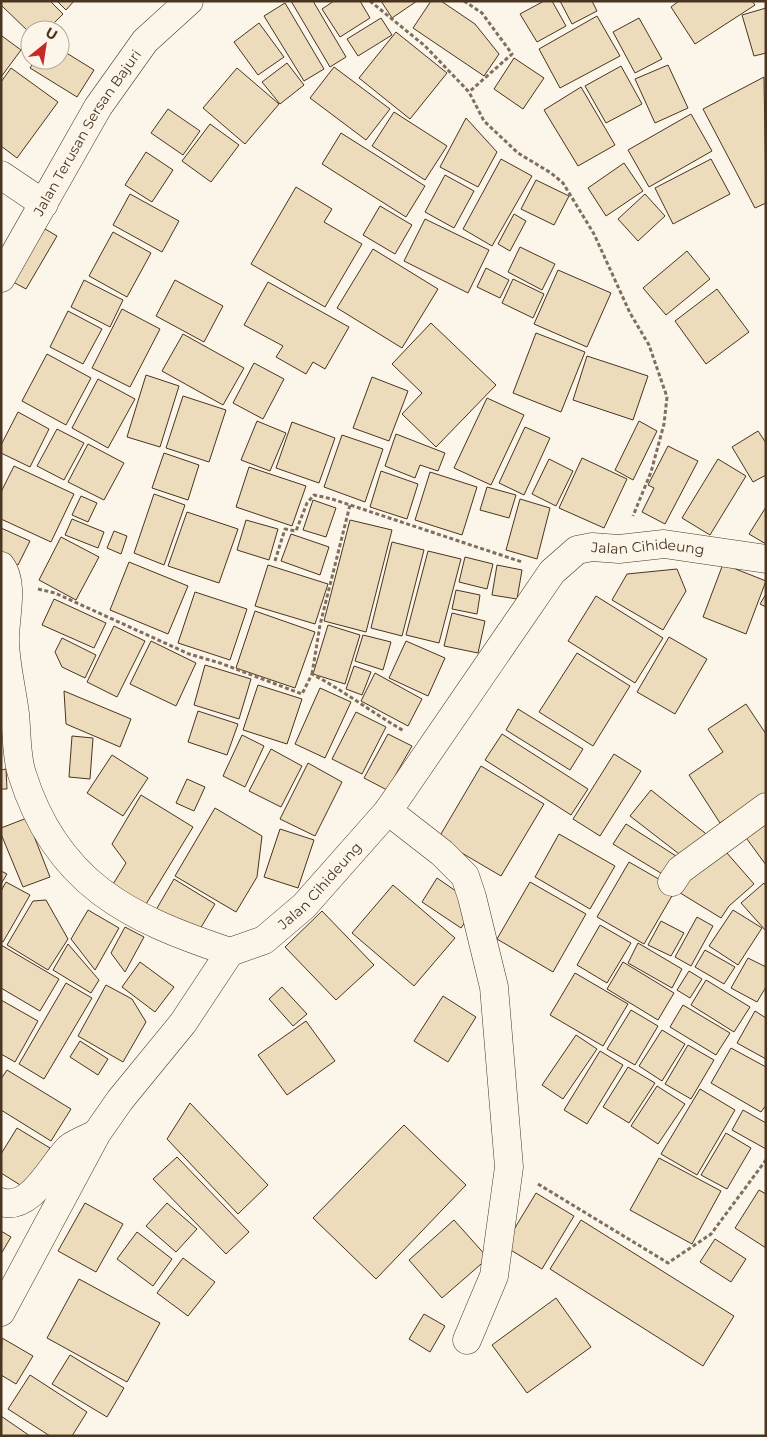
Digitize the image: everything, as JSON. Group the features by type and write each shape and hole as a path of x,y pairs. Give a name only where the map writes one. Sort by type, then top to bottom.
{"street":[{"name":"Jalan Terusan Sersan Bajuri","path":"1,278 108,92 145,41 189,1"},
{"path":"1,175 44,204"},
{"name":"Jalan Cihideung","path":"230,952 264,940 304,906 388,811 552,572 577,550 592,546 619,550 664,544 766,559"},
{"path":"1,1312 97,1133 120,1100 183,1023 230,952 152,923 90,885 65,858 38,816 21,773 15,713 6,664 4,625 5,574"},
{"path":"672,882 680,870 766,807"},
{"path":"388,811 454,864 465,876 494,987 509,1167 494,1276 467,1340"},
{"path":"1,1202 22,1200 38,1188 69,1148 97,1133"}],"path":[{"path":"370,1 425,46 468,92 484,121 518,153 551,173 569,191 594,234 630,313 649,345 667,397 664,424 651,472 619,550"},
{"path":"464,1 482,13 512,54 468,92"},
{"path":"275,561 285,529 296,531 307,503 314,495 350,505 552,572"},
{"path":"5,574 55,594 188,654 220,663 302,694 312,674 320,625 350,505"},
{"path":"312,674 343,690 378,716 431,746"},
{"path":"509,1167 668,1263 711,1234 766,1160"}],"building":[{"path":"1,1 50,1 63,14 57,20 20,20 20,23 1,5"},
{"path":"57,1 74,1 66,10"},
{"path":"291,1 313,1 346,57 330,67"},
{"path":"334,1 360,1 370,18 340,37 322,9"},
{"path":"381,1 417,1 392,18"},
{"path":"431,1 441,1 475,24 499,54 484,76 413,28"},
{"path":"544,1 552,1 566,26 537,42 520,14"},
{"path":"560,1 592,1 597,11 572,24"},
{"path":"679,1 752,1 755,5 695,44 671,7"},
{"path":"285,3 324,69 304,81 264,16"},
{"path":"766,8 766,53 754,56 742,15"},
{"path":"597,16 620,56 560,88 539,49"},
{"path":"381,18 392,35 358,56 347,39"},
{"path":"639,18 662,59 635,73 613,32"},
{"path":"259,23 284,57 258,75 234,42"},
{"path":"396,32 447,73 410,119 359,78"},
{"path":"1,36 20,49 20,51 1,77"},
{"path":"70,55 94,70 77,97 33,70 70,70"},
{"path":"514,58 544,78 523,109 494,89"},
{"path":"287,63 304,85 280,104 262,82"},
{"path":"668,65 688,108 655,123 635,79"},
{"path":"621,66 642,104 606,123 585,86"},
{"path":"334,67 390,109 366,140 310,98"},
{"path":"11,68 58,102 17,158 1,146 1,82"},
{"path":"237,68 279,104 245,144 203,108"},
{"path":"764,77 766,203 755,208 703,109"},
{"path":"581,87 615,145 578,166 544,110"},
{"path":"168,109 200,131 183,155 151,133"},
{"path":"394,112 447,146 425,180 372,146"},
{"path":"691,114 712,151 649,187 628,150"},
{"path":"466,118 497,152 478,187 440,167"},
{"path":"210,124 239,145 211,182 182,161"},
{"path":"341,133 425,186 406,217 322,164"},
{"path":"146,152 173,170 152,202 125,185"},
{"path":"501,159 532,176 492,246 463,229"},
{"path":"711,159 730,194 673,224 655,188"},
{"path":"624,163 643,191 606,216 588,188"},
{"path":"445,175 474,191 454,228 425,212"},
{"path":"536,180 569,196 554,225 521,209"},
{"path":"296,187 332,209 324,222 362,244 325,307 251,264"},
{"path":"130,194 179,221 162,252 113,225"},
{"path":"645,194 665,216 638,241 618,219"},
{"path":"380,206 412,225 395,254 363,235"},
{"path":"514,214 526,221 510,251 498,244"},
{"path":"425,219 489,250 468,293 404,261"},
{"path":"35,223 57,236 26,289 4,277"},
{"path":"113,232 151,253 127,297 89,276"},
{"path":"520,247 555,264 542,290 508,272"},
{"path":"373,249 438,289 402,348 337,308"},
{"path":"687,251 710,279 666,315 643,288"},
{"path":"486,268 509,280 500,298 477,287"},
{"path":"558,270 611,293 587,347 534,324"},
{"path":"513,279 544,294 533,318 502,303"},
{"path":"84,280 123,300 110,327 71,307"},
{"path":"175,280 223,306 204,342 156,316"},
{"path":"268,282 349,327 325,369 313,362 306,374 276,357 283,346 244,325"},
{"path":"717,289 749,332 706,364 675,321"},
{"path":"122,309 160,329 130,387 92,368"},
{"path":"68,311 102,329 83,364 50,347"},
{"path":"431,323 496,385 436,447 402,414 422,393 392,364"},
{"path":"536,333 585,352 561,412 513,393"},
{"path":"183,334 244,368 223,405 162,371"},
{"path":"47,354 91,378 66,425 22,401"},
{"path":"587,356 648,376 633,420 573,400"},
{"path":"254,363 284,379 263,419 233,403"},
{"path":"146,375 179,386 160,447 127,437"},
{"path":"372,377 408,391 389,441 353,428"},
{"path":"98,379 135,399 108,448 72,428"},
{"path":"183,396 226,410 209,462 166,448"},
{"path":"487,398 524,415 491,485 454,468"},
{"path":"18,412 49,429 30,467 1,453 1,445"},
{"path":"257,421 286,433 270,471 241,460"},
{"path":"639,421 657,431 633,480 615,470"},
{"path":"292,422 335,438 319,483 276,468"},
{"path":"525,427 550,438 524,495 499,483"},
{"path":"57,429 84,443 64,480 37,466"},
{"path":"758,431 766,443 766,475 753,482 732,447"},
{"path":"396,434 445,453 438,471 420,465 415,478 385,466"},
{"path":"342,435 383,449 365,502 324,487"},
{"path":"88,444 124,463 104,500 68,482"},
{"path":"668,446 698,461 665,524 642,512 654,488 648,485"},
{"path":"164,453 199,465 188,500 152,488"},
{"path":"582,458 627,479 604,528 559,508"},
{"path":"549,459 573,471 556,506 532,494"},
{"path":"718,459 746,476 710,535 682,518"},
{"path":"14,466 74,494 51,542 1,519 1,492"},
{"path":"249,467 306,486 292,526 236,507"},
{"path":"381,471 418,484 407,519 370,507"},
{"path":"430,472 477,487 462,535 415,520"},
{"path":"487,487 516,495 509,518 480,510"},
{"path":"154,494 185,505 164,565 134,553"},
{"path":"81,496 97,503 88,522 72,515"},
{"path":"520,499 550,508 537,559 506,550"},
{"path":"313,500 336,508 326,537 303,530"},
{"path":"766,507 766,544 749,534"},
{"path":"187,512 238,529 219,583 168,566"},
{"path":"72,519 104,532 98,548 65,535"},
{"path":"246,520 278,529 269,560 237,550"},
{"path":"350,520 392,530 366,632 324,621"},
{"path":"1,528 30,541 18,565 1,558"},
{"path":"114,531 127,536 121,554 107,548"},
{"path":"291,534 329,547 320,575 281,561"},
{"path":"61,537 99,557 76,600 39,580"},
{"path":"392,542 424,550 402,636 371,628"},
{"path":"428,551 461,559 439,643 406,635"},
{"path":"465,557 493,564 487,589 459,582"},
{"path":"129,562 188,586 168,634 110,610"},
{"path":"723,564 766,581 746,634 703,617"},
{"path":"268,565 328,584 315,624 255,606"},
{"path":"497,565 522,570 517,599 492,595"},
{"path":"677,569 686,591 663,630 612,600 627,574"},
{"path":"456,590 480,595 477,614 452,609"},
{"path":"195,592 247,609 230,660 178,643"},
{"path":"766,594 766,607 760,604"},
{"path":"596,596 663,638 635,683 568,641"},
{"path":"54,599 106,623 94,648 42,625"},
{"path":"255,611 315,632 295,688 236,668"},
{"path":"452,613 485,621 478,653 444,646"},
{"path":"328,625 360,635 345,684 313,674"},
{"path":"114,626 145,641 117,697 87,682"},
{"path":"363,635 391,642 383,670 355,661"},
{"path":"669,637 707,659 675,714 637,692"},
{"path":"62,638 96,655 85,678 62,667 55,652"},
{"path":"151,641 196,663 176,706 130,684"},
{"path":"406,641 445,658 428,696 389,678"},
{"path":"577,653 630,686 593,746 539,712"},
{"path":"205,665 251,679 239,719 194,705"},
{"path":"354,666 371,672 362,695 346,689"},
{"path":"375,673 422,699 408,726 361,701"},
{"path":"258,685 302,699 287,744 243,730"},
{"path":"320,688 351,702 325,758 295,744"},
{"path":"64,691 131,719 120,747 66,724"},
{"path":"746,704 766,734 766,793 720,823 689,775 723,752 708,729"},
{"path":"518,709 583,749 570,770 506,730"},
{"path":"198,711 238,724 227,755 188,742"},
{"path":"356,712 386,727 362,774 332,759"},
{"path":"388,734 412,746 387,790 364,778"},
{"path":"502,734 588,789 571,815 485,760"},
{"path":"242,735 264,746 245,787 223,776"},
{"path":"72,736 93,738 90,779 69,777"},
{"path":"271,749 302,766 281,807 249,791"},
{"path":"614,754 641,771 600,836 573,819"},
{"path":"112,755 148,778 123,816 87,793"},
{"path":"308,763 342,782 315,836 280,819"},
{"path":"481,766 544,804 501,876 438,839"},
{"path":"6,769 7,789 1,789 1,770"},
{"path":"187,779 205,787 194,811 176,803"},
{"path":"651,790 710,837 683,857 630,816"},
{"path":"141,795 193,827 140,914 107,894 126,863 112,844"},
{"path":"215,808 262,836 257,877 236,912 175,876"},
{"path":"27,818 50,877 23,887 1,834 1,828"},
{"path":"766,819 766,865 744,835"},
{"path":"626,824 676,856 664,875 613,844"},
{"path":"280,829 314,840 298,888 264,877"},
{"path":"559,834 615,866 590,909 535,877"},
{"path":"720,845 754,884 729,906 721,918 677,891"},
{"path":"629,862 676,889 644,944 597,917"},
{"path":"1,871 7,874 1,884"},
{"path":"437,878 466,898 470,915 461,928 422,902"},
{"path":"174,879 215,904 194,939 153,915"},
{"path":"6,882 30,895 3,942 1,941 1,891"},
{"path":"530,882 586,914 553,972 497,939"},
{"path":"764,883 766,886 766,931 741,903"},
{"path":"393,885 455,938 414,986 352,933"},
{"path":"46,900 68,939 48,970 7,945 33,901"},
{"path":"88,910 119,928 95,970 71,939"},
{"path":"733,910 762,928 738,965 709,946"},
{"path":"322,911 374,965 336,1000 285,947"},
{"path":"697,917 713,926 691,966 675,957"},
{"path":"661,921 684,933 671,956 648,945"},
{"path":"600,925 631,943 607,983 577,965"},
{"path":"125,927 144,937 125,972 111,953"},
{"path":"638,943 682,969 672,988 628,963"},
{"path":"68,944 99,980 91,993 53,970"},
{"path":"1,945 59,979 40,1011 1,988"},
{"path":"705,950 735,967 724,984 695,967"},
{"path":"748,958 766,967 766,987 757,1002 731,988"},
{"path":"140,962 174,987 155,1012 122,987"},
{"path":"623,962 674,993 658,1020 607,989"},
{"path":"689,971 702,979 690,998 677,990"},
{"path":"575,973 628,1004 603,1046 550,1015"},
{"path":"706,980 750,1007 734,1032 691,1005"},
{"path":"66,983 92,998 44,1079 19,1064"},
{"path":"106,985 132,999 146,1022 123,1062 78,1036"},
{"path":"282,987 307,1014 293,1026 269,999"},
{"path":"443,996 476,1017 448,1062 414,1041"},
{"path":"1,1000 38,1021 15,1062 1,1054"},
{"path":"683,1005 730,1033 716,1055 670,1027"},
{"path":"631,1010 658,1026 635,1065 607,1049"},
{"path":"755,1011 766,1018 766,1059 737,1043"},
{"path":"306,1021 335,1061 287,1095 258,1055"},
{"path":"662,1030 685,1044 662,1081 639,1066"},
{"path":"576,1035 597,1049 563,1099 542,1085"},
{"path":"80,1041 108,1059 98,1075 70,1057"},
{"path":"688,1045 714,1060 691,1099 665,1084"},
{"path":"731,1048 766,1067 766,1105 761,1112 711,1083"},
{"path":"600,1051 623,1065 587,1124 564,1110"},
{"path":"628,1067 655,1083 629,1123 603,1107"},
{"path":"7,1070 71,1109 51,1141 1,1110 1,1079"},
{"path":"657,1086 685,1104 658,1144 631,1126"},
{"path":"700,1089 735,1110 697,1175 661,1154"},
{"path":"190,1103 268,1185 238,1214 167,1139"},
{"path":"743,1110 766,1123 766,1149 732,1130"},
{"path":"404,1125 466,1185 376,1279 313,1218"},
{"path":"17,1128 50,1148 25,1188 1,1173 1,1154"},
{"path":"726,1133 751,1148 727,1189 701,1175"},
{"path":"177,1157 249,1232 226,1254 153,1179"},
{"path":"659,1158 721,1191 692,1244 630,1210"},
{"path":"759,1190 766,1194 766,1248 735,1228"},
{"path":"536,1193 574,1216 542,1269 504,1246"},
{"path":"85,1203 123,1224 96,1272 58,1251"},
{"path":"167,1203 197,1229 176,1252 146,1226"},
{"path":"454,1220 488,1258 442,1298 409,1260"},
{"path":"581,1220 734,1316 703,1366 550,1269"},
{"path":"1,1231 11,1237 1,1254"},
{"path":"137,1232 172,1259 153,1286 117,1259"},
{"path":"715,1239 746,1259 731,1282 700,1262"},
{"path":"183,1258 215,1282 188,1316 157,1293"},
{"path":"79,1279 160,1323 127,1382 47,1338"},
{"path":"556,1298 591,1347 527,1393 492,1345"},
{"path":"424,1314 445,1326 430,1352 409,1339"},
{"path":"2,1338 33,1356 16,1384 1,1375"},
{"path":"70,1355 124,1388 107,1417 52,1384"},
{"path":"30,1375 87,1412 72,1436 50,1436 8,1409"},
{"path":"1,1416 30,1436 1,1436"}]}
